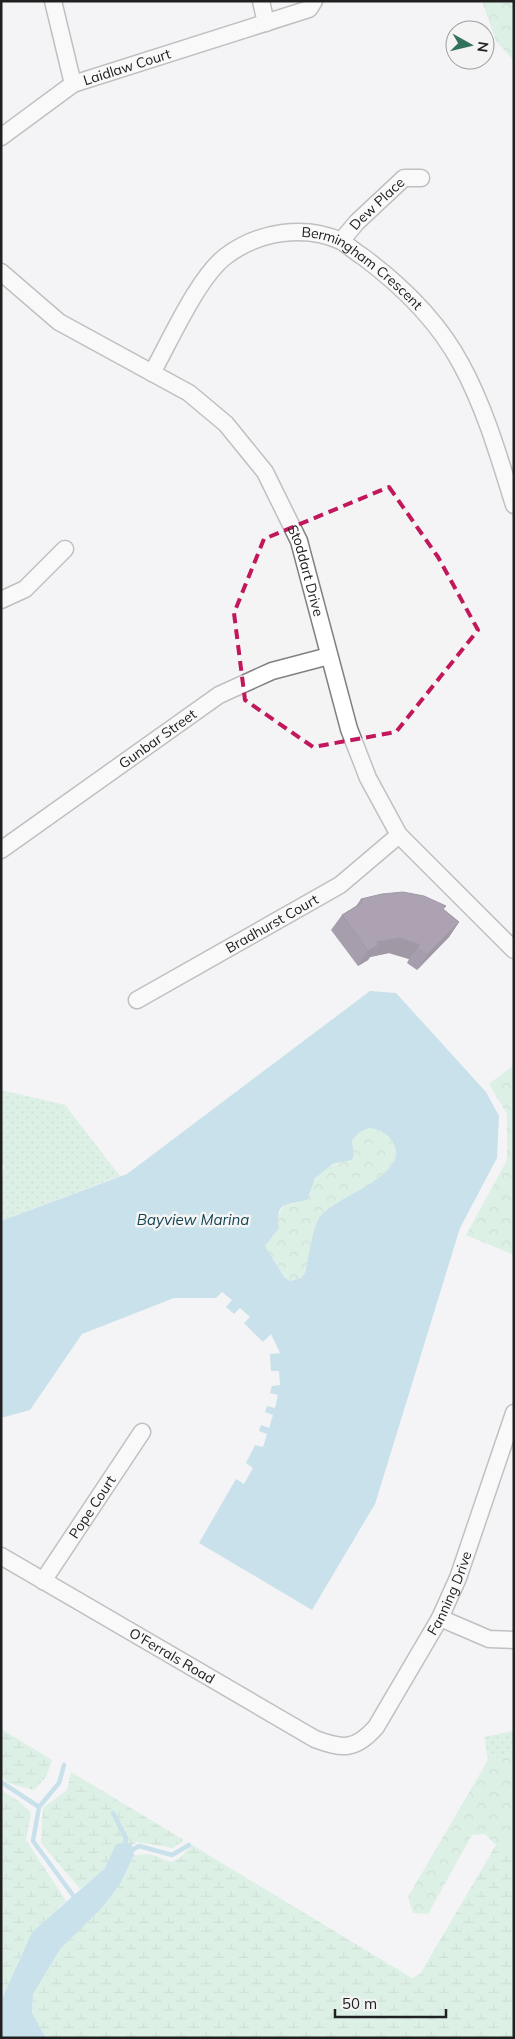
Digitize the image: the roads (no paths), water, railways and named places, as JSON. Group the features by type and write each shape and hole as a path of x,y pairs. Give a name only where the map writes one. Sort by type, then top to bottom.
{"street":[{"path":"53,1 73,84"},
{"path":"261,1 266,22"},
{"name":"Laidlaw Court","path":"1,137 73,84 309,9 314,1"},
{"name":"Dew Place","path":"341,241 357,222 404,178 421,178"},
{"name":"Bermingham Crescent","path":"152,373 202,281 225,257 250,241 274,234 309,232 341,241 398,285 437,326 461,364 478,400 495,444 514,505"},
{"name":"Stoddart Drive","path":"3,279 59,322 189,393 226,424 265,472 299,541 349,729 368,778 399,835 514,950"},
{"path":"1,600 24,589 65,549"},
{"name":"Gunbar Street","path":"1,850 219,695 272,671 329,656"},
{"name":"Bradhurst Court","path":"137,1000 340,885 399,835"},
{"name":"Fanning Drive","path":"345,1747 365,1740 376,1727 440,1618 468,1552 514,1413"},
{"name":"Pope Court","path":"43,1581 142,1432"},
{"name":"O'Ferrals Road","path":"1,1556 300,1731 327,1744 345,1747"},
{"path":"440,1618 489,1639 514,1640"}],"water":[{"name":"Bayview Marina","path":"370,991 396,993 486,1092 499,1116 497,1158 460,1228 375,1504 312,1610 199,1543 236,1479 244,1484 253,1468 246,1463 255,1445 263,1447 267,1434 259,1431 261,1425 269,1428 273,1415 265,1412 267,1406 275,1408 278,1395 270,1393 272,1386 280,1385 279,1371 271,1371 270,1354 280,1353 271,1334 263,1342 244,1323 250,1317 240,1308 234,1314 226,1307 232,1300 222,1292 216,1298 174,1298 82,1334 30,1410 1,1418 1,1221 127,1174","holes":["369,1128 379,1130 392,1141 396,1154 392,1165 368,1185 326,1211 318,1220 305,1273 301,1278 290,1281 284,1277 265,1246 279,1228 278,1219 281,1208 308,1199 315,1178 333,1164 351,1160 354,1156 352,1140 360,1132"]},
{"path":"127,1843 132,1845 134,1855 120,1884 101,1909 61,1948 33,1994 32,2013 46,2038 1,2038 1,2001 32,1932 105,1868 116,1844"}],"waterway":[{"path":"39,1807 59,1783 64,1765"},
{"path":"1,1782 39,1807 33,1841 75,1898"},
{"path":"113,1813 126,1838 125,1848"},
{"path":"129,1852 139,1846 172,1855 189,1845"}]}
